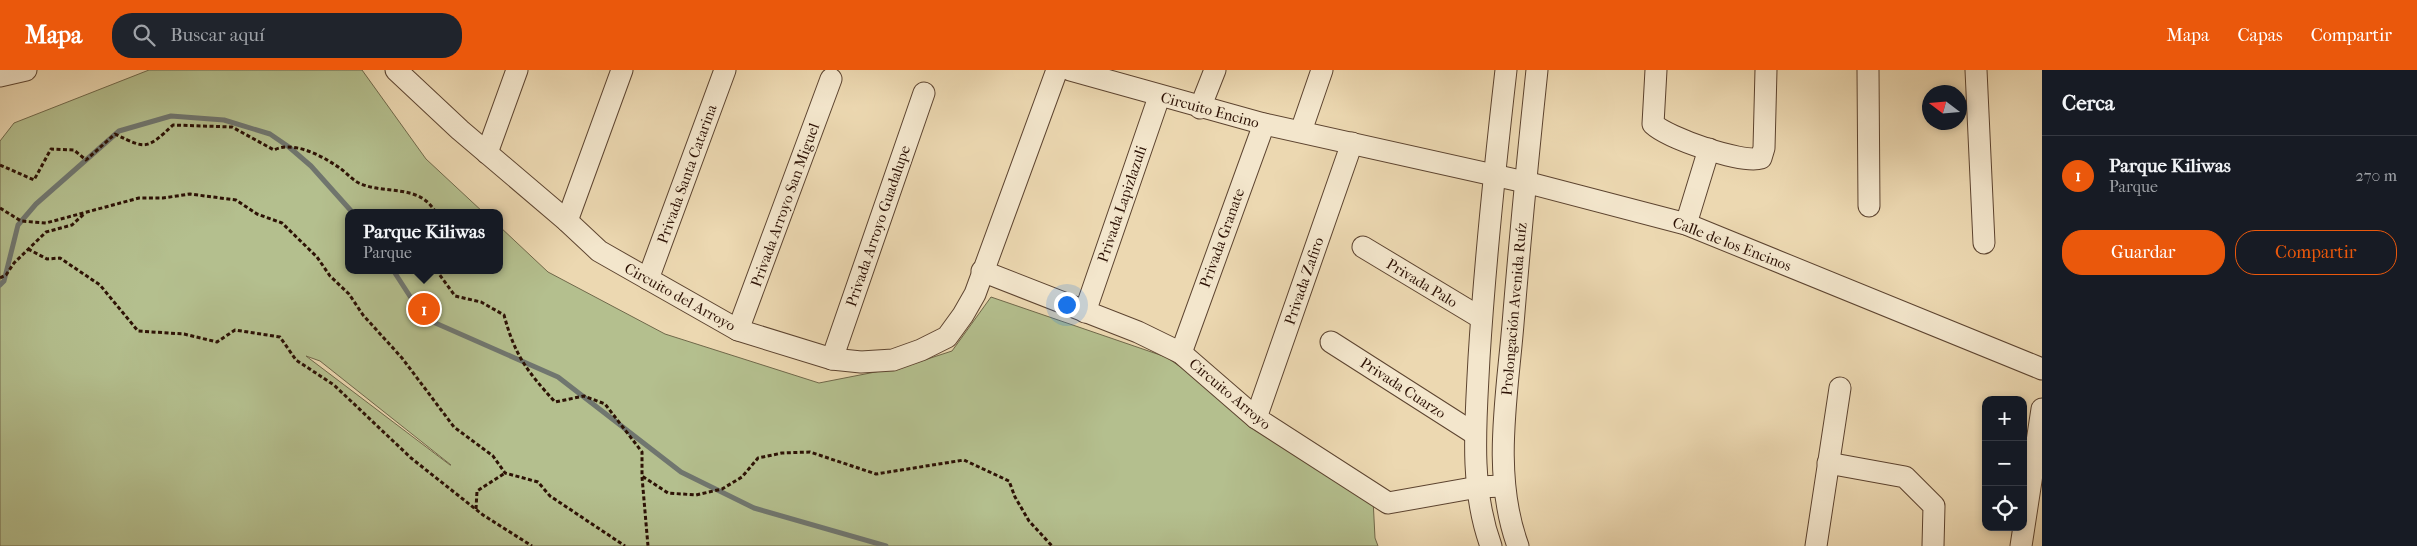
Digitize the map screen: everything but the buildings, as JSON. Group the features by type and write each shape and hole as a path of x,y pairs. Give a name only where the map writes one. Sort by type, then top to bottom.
{"street":[{"path":"0,76 26,70"},
{"path":"487,153 517,70"},
{"path":"567,221 622,70"},
{"name":"Privada Santa Catarina","path":"648,279 725,70"},
{"name":"Circuito del Arroyo","path":"404,73 487,153 600,251 738,330 832,359 861,362 893,360 921,350 947,337 967,308 1057,70"},
{"name":"Circuito Encino","path":"1070,70 1200,108 1352,143"},
{"path":"1200,108 1215,70"},
{"path":"1301,132 1322,70"},
{"name":"Prolongación Avenida Ruíz","path":"1491,546 1486,534 1478,487 1475,434 1481,318 1506,70"},
{"name":"Prolongación Avenida Ruíz","path":"1518,546 1512,532 1503,486 1503,435 1525,182 1537,70"},
{"path":"1656,70 1654,124 1661,132 1751,161 1761,158 1764,148 1766,70"},
{"path":"1868,70 1869,206"},
{"path":"1976,70 1984,243"},
{"name":"Privada Arroyo San Miguel","path":"738,330 831,79"},
{"name":"Privada Arroyo Guadalupe","path":"832,359 924,93"},
{"name":"Privada Lapizlazuli","path":"1085,312 1159,97"},
{"name":"Privada Granate","path":"1181,353 1264,124"},
{"name":"Calle de los Encinos","path":"1352,143 1525,182 1686,224 2042,369"},
{"name":"Privada Zafiro","path":"1256,418 1352,143"},
{"path":"1686,224 1709,149"},
{"name":"Privada Palo","path":"1363,247 1481,318"},
{"name":"Circuito Arroyo","path":"982,271 1138,332 1181,353 1256,418 1388,503 1478,487 1503,486"},
{"name":"Privada Cuarzo","path":"1331,342 1475,434"},
{"path":"1816,546 1840,388"},
{"path":"2021,546 2042,409"},
{"path":"1828,463 1905,477 1934,506 1933,546"}],"path":[{"path":"0,165 34,180 51,149 74,150 86,160 115,134 138,146 152,144 173,125 232,127 274,150 283,146 310,152 335,164 357,182 380,188 406,190 431,204 434,209"},
{"path":"0,208 21,222 46,223 139,198 164,198 190,194 236,200 257,214 282,222 317,257 330,276 348,294 362,315 402,358 454,427 493,456 505,472 538,482 550,496 625,546"},
{"path":"0,278 46,232 72,225 85,212"},
{"path":"28,249 47,259 60,258 100,285 138,331 184,334 217,342 235,330 280,337 296,360 334,385 411,458 476,509 532,546"},
{"path":"439,274 455,296 481,302 504,315 516,350 530,373 555,402 584,396 604,404 642,452 642,476 648,546"},
{"path":"642,476 668,493 696,495 722,489 742,477 758,458 782,453 810,452 876,474 964,460 1009,481 1015,497 1029,521 1052,546"},
{"path":"476,509 477,491 505,472"}],"green space":[{"path":"149,70 362,70 426,159 480,209 345,209 345,274 503,274 503,230 548,272 665,334 819,383 906,366 952,351 991,297 1166,357 1373,499 1375,538 1378,546 0,546 0,141 14,123","holes":["306,356 320,361 450,465"]}],"waterway":[{"path":"0,285 4,281 18,225 36,204 119,131 171,116 224,120 270,134 311,166 349,209"},
{"path":"396,274 424,318 558,377 681,472 754,508 886,546"}],"place":[{"name":"Parque Kiliwas","path":"424,309"}]}
